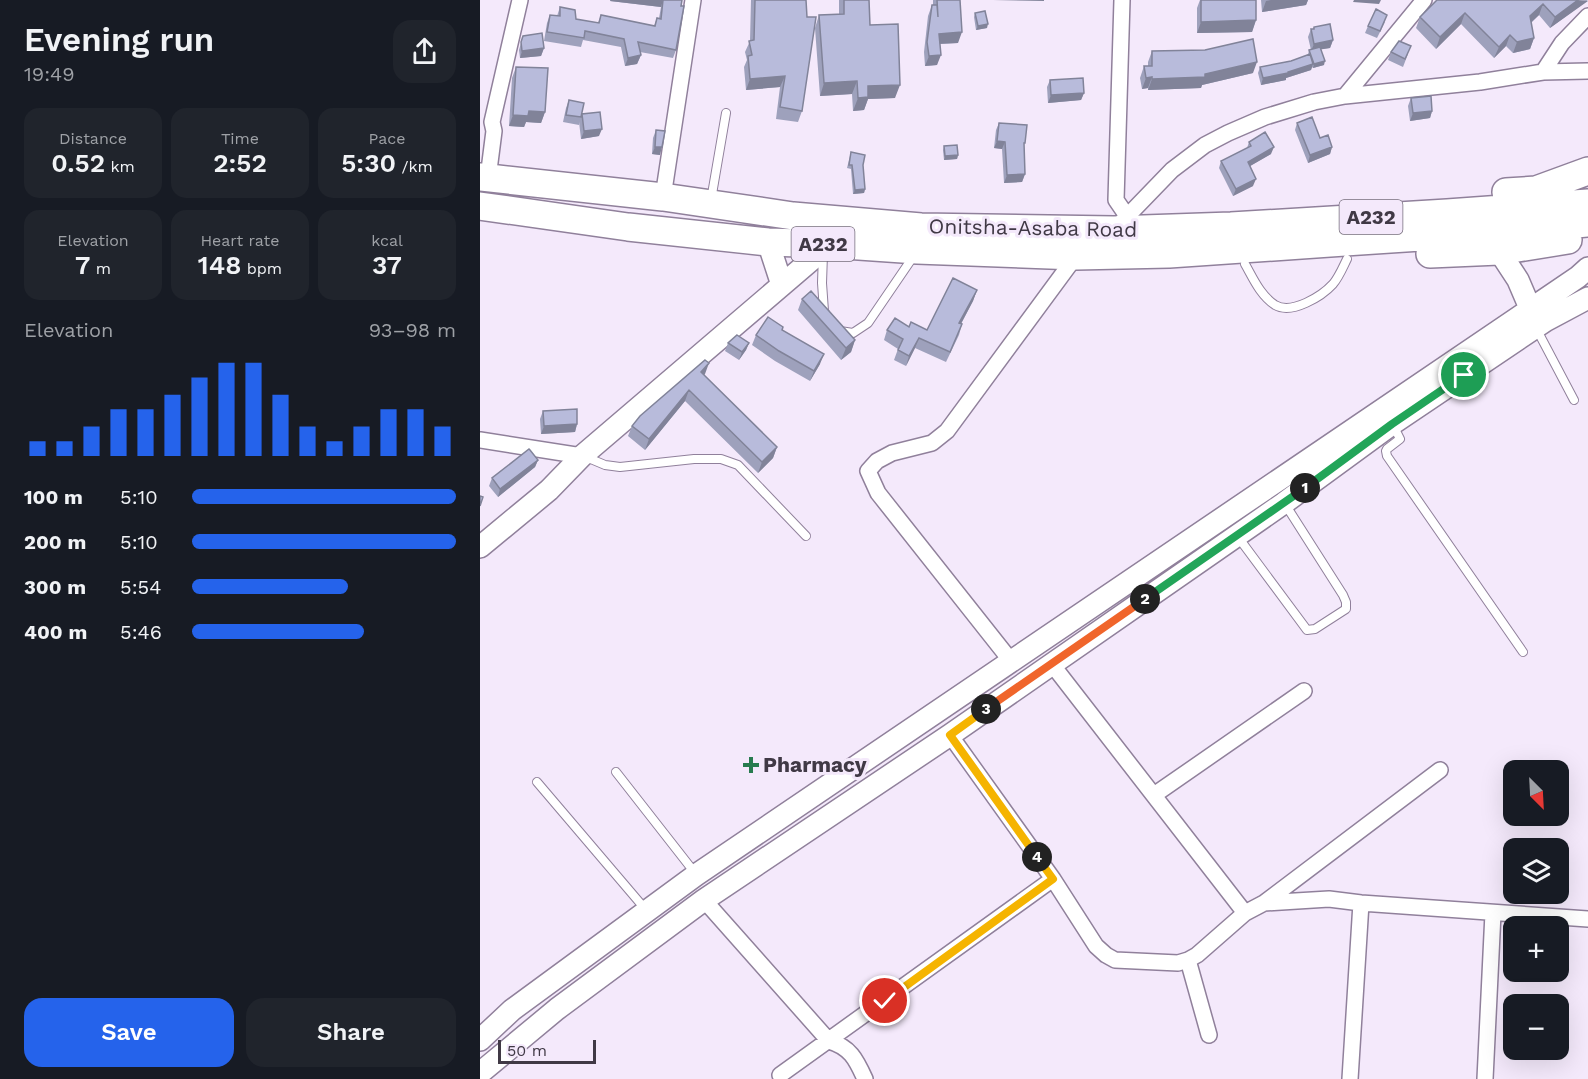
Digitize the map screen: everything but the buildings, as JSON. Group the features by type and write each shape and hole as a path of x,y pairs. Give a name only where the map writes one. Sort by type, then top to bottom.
{"highway":[{"path":"1155,229 1172,219 1230,210 1536,190 1588,171"},
{"name":"Onitsha-Asaba Road","path":"484,178 663,197 793,216 921,227 1121,223 1155,229 1588,202"},
{"path":"526,183 526,213"},
{"name":"A232","path":"480,206 628,227 827,247 1076,256 1169,254 1440,236 1588,223"},
{"path":"1169,254 1245,264 1499,250 1588,236"}],"main road":[{"path":"768,242 782,285"},
{"path":"480,547 549,490 582,456 827,247"},
{"path":"1499,250 1518,280 1533,317"},
{"path":"480,1073 557,1009 704,900 950,735 1284,503 1533,317 1588,268"},
{"path":"480,1040 513,1010 696,875 1011,661 1533,317 1588,298"}],"street":[{"path":"484,178 494,131 492,122 520,0"},
{"path":"663,197 693,0"},
{"path":"1121,223 1116,200 1122,0"},
{"path":"1345,96 1424,0"},
{"path":"1544,72 1562,43 1588,15"},
{"path":"1121,223 1172,170 1205,146 1264,117 1314,102 1345,96 1469,83 1544,72 1588,71"},
{"path":"1011,661 878,494 868,471 877,461 892,453 932,443 946,431 1076,256"},
{"path":"480,440 582,456"},
{"path":"1051,663 1245,913"},
{"path":"1154,795 1304,691"},
{"path":"950,735 1053,879 1096,946 1115,960 1178,963 1197,955 1245,913 1264,903 1440,770"},
{"path":"780,1075 1053,879"},
{"path":"1264,903 1329,899 1588,919"},
{"path":"704,900 829,1041 841,1044 848,1050 865,1079"},
{"path":"1350,1079 1361,903"},
{"path":"1485,1079 1493,913"},
{"path":"1188,960 1209,1035"}],"lane":[{"path":"710,204 726,113"},
{"path":"827,247 822,283 824,312 840,331 853,333 868,323 917,250"},
{"path":"1245,264 1259,289 1276,306 1288,308 1304,304 1321,294 1334,283 1347,259"},
{"path":"1533,317 1574,400"},
{"path":"1392,424 1400,439 1387,448 1387,456 1523,652"},
{"path":"582,456 605,465 620,467 694,459 721,459 738,465 806,536"},
{"path":"1237,536 1307,630 1315,629 1346,609 1343,595 1284,503"},
{"path":"616,772 696,875"},
{"path":"537,782 647,911"}],"place":[{"name":"Pharmacy","path":"751,765"}],"route":[{"path":"885,1001 1053,879 950,735 1464,375"}]}
